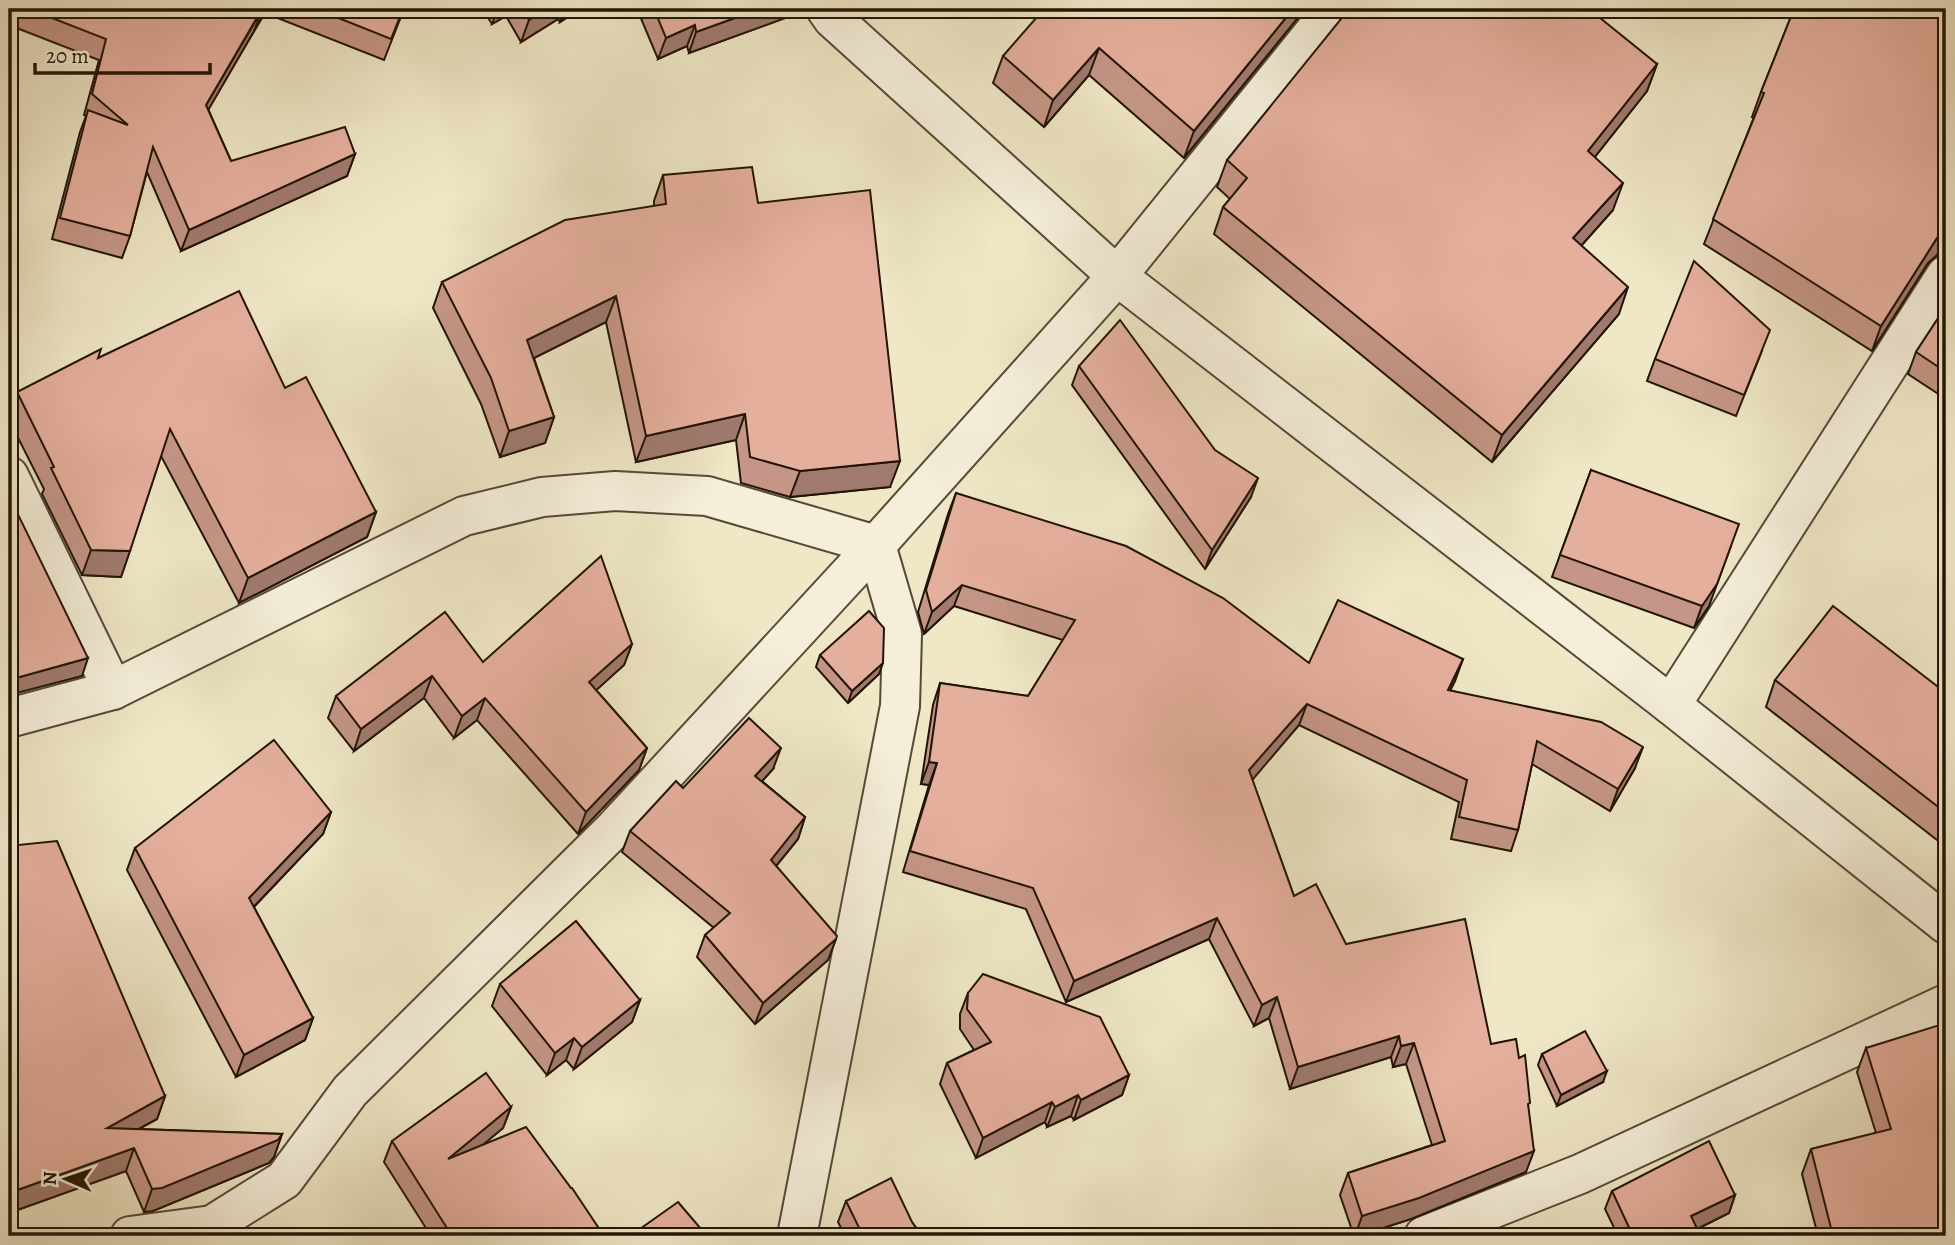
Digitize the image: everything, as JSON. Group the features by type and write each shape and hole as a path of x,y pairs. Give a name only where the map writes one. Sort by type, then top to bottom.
{"street":[{"path":"826,9 833,19 1118,276 1671,705 1946,924"},
{"path":"131,1236 212,1225 284,1180 350,1091 615,828 876,545 1118,276 1333,9"},
{"path":"1671,705 1946,275"},
{"path":"9,476 113,690"},
{"path":"9,718 113,690 464,516 542,497 615,491 707,496 876,545"},
{"path":"797,1236 900,706 902,635 876,545"},
{"path":"1424,1236 1580,1174 1946,1004"}],"building":[{"path":"29,9 262,9 206,105 231,161 345,127 355,154 189,230 153,147 130,236 60,218 88,110 128,125 92,94 106,39"},
{"path":"316,9 403,9 391,39"},
{"path":"522,9 548,9 529,20"},
{"path":"654,9 760,9 696,32 695,25 666,38"},
{"path":"1044,9 1293,9 1194,131 1099,48 1053,100 1003,56"},
{"path":"1349,9 1589,9 1657,64 1588,151 1623,183 1573,238 1628,287 1502,435 1223,207 1247,178 1227,160"},
{"path":"1794,9 1946,9 1946,230 1937,238 1881,326 1713,219 1764,93 1761,92"},
{"path":"752,167 758,203 870,190 900,461 800,471 750,457 745,414 646,436 616,296 527,340 554,417 509,431 491,378 442,282 565,220 666,204 663,175"},
{"path":"1694,261 1770,330 1744,395 1655,359"},
{"path":"239,291 285,388 306,377 376,512 248,578 170,429 130,551 91,550 17,392 101,349 98,358"},
{"path":"1946,306 1946,372 1916,352"},
{"path":"1120,320 1215,450 1258,478 1212,550 1079,366"},
{"path":"1591,470 1739,524 1717,584 1702,606 1560,555"},
{"path":"956,493 1126,546 1223,598 1309,663 1338,600 1463,659 1448,690 1601,722 1643,747 1618,789 1537,741 1518,830 1459,817 1467,780 1307,704 1249,770 1294,896 1316,884 1346,944 1465,919 1491,1044 1516,1039 1519,1058 1525,1055 1534,1151 1419,1198 1362,1216 1348,1173 1445,1141 1414,1043 1401,1046 1399,1036 1298,1067 1277,997 1262,1005 1217,918 1074,981 1033,888 910,851 937,763 929,762 940,683 1028,696 1075,620 962,585 932,612 926,590"},
{"path":"9,496 88,658 9,680"},
{"path":"601,556 632,644 589,682 647,748 586,812 485,698 462,716 432,676 361,729 336,696 445,612 483,662"},
{"path":"1833,606 1946,693 1946,813 1775,680"},
{"path":"869,611 884,628 883,663 852,691 820,655"},
{"path":"749,718 781,748 755,776 805,817 771,860 837,936 763,1003 705,935 730,913 630,831 676,781 683,788"},
{"path":"274,740 331,812 249,898 313,1018 244,1055 135,848"},
{"path":"57,841 165,1096 107,1128 282,1134 278,1140 162,1188 152,1189 134,1148 9,1193 9,846"},
{"path":"576,921 640,1000 582,1047 574,1038 555,1053 500,984"},
{"path":"983,974 1100,1017 1129,1075 1081,1100 1078,1095 1055,1107 1052,1102 983,1138 947,1063 991,1042 967,1009 968,993"},
{"path":"1946,1023 1946,1236 1833,1236 1811,1149 1891,1129 1866,1048"},
{"path":"1585,1031 1607,1071 1561,1095 1542,1054"},
{"path":"486,1073 511,1107 448,1159 526,1127 604,1236 452,1236 392,1141"},
{"path":"1709,1141 1735,1195 1691,1216 1700,1235 1633,1236 1612,1191"},
{"path":"891,1178 912,1222 922,1236 863,1236 846,1201"},
{"path":"678,1202 707,1236 630,1236"}]}
